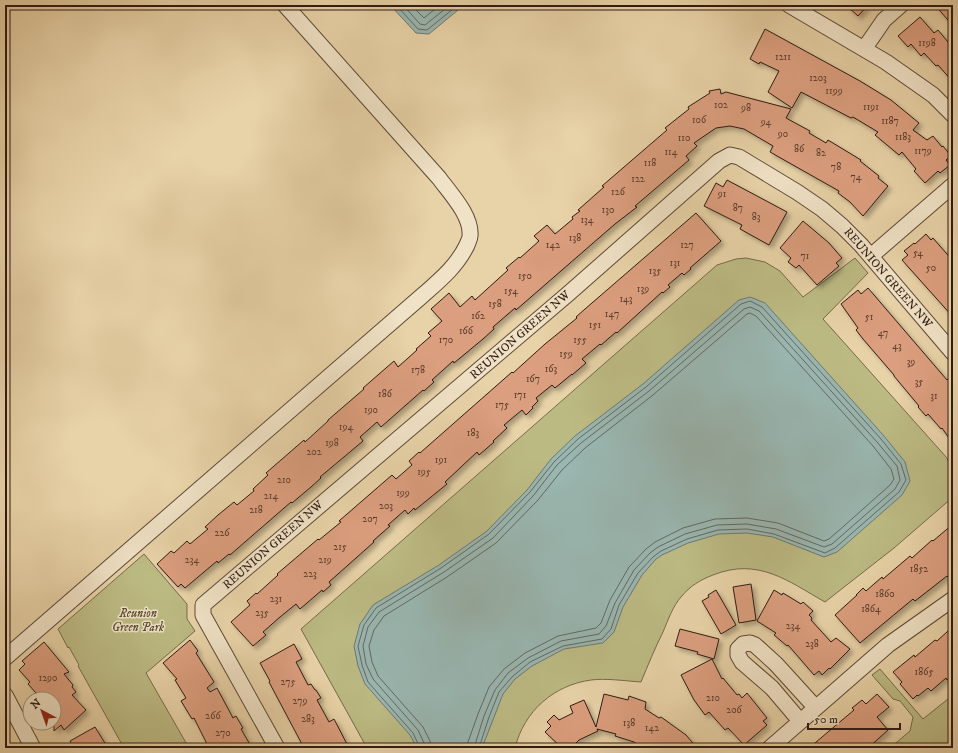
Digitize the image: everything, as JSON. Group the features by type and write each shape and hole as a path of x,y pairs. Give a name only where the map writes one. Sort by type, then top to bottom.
{"street":[{"path":"5,658 423,295 461,258 470,237 468,221 459,204 439,178 285,5"},
{"path":"789,5 886,62 933,95 953,114"},
{"path":"864,49 884,20 901,5"},
{"name":"REUNION GREEN NW","path":"277,748 208,624 204,615 203,605 568,294 718,161 730,155 739,157 797,192 842,226 871,256 953,353"},
{"path":"871,256 953,185"},
{"path":"770,748 888,645 953,599"},
{"path":"800,721 772,688 742,662 738,655 738,649 743,644 750,643 755,645 776,664 816,708"},
{"path":"5,695 32,748"}],"green space":[{"path":"746,258 765,262 780,271 803,297 855,258 868,273 823,319 947,458 953,474 953,497 894,548 825,602 785,579 758,570 729,570 700,581 681,597 676,605 641,682 597,679 577,683 553,694 542,702 525,722 515,748 367,748 301,629 717,265 736,259"},
{"name":"Reunion Green Park","path":"144,554 187,604 187,619 195,631 146,673 189,748 124,748 58,629"},
{"path":"880,669 923,719 953,695 953,748 890,748 910,731 913,717 900,701 893,699 872,675"}],"water":[{"path":"390,5 464,5 429,34 416,33"},
{"path":"750,297 765,303 884,436 905,462 910,481 902,495 837,552 824,557 773,537 747,533 719,534 688,543 662,555 656,559 642,575 623,607 614,632 603,643 564,649 532,666 515,679 503,694 482,748 417,748 410,735 365,684 358,666 354,646 360,624 373,605 439,565 487,531 527,490 551,459 575,436 643,384 739,300"}],"building":[{"path":"846,5 868,5 858,16"},
{"path":"935,5 953,5 953,26"},
{"path":"920,17 934,33 938,30 953,48 953,82 938,65 936,66 924,53 921,56 911,44 908,47 898,36"},
{"path":"765,29 860,81 891,100 919,123 913,130 927,140 933,136 942,147 943,146 951,156 946,160 950,165 940,173 938,171 925,183 914,171 916,169 902,152 899,155 875,135 878,132 853,117 851,118 801,92 792,108 768,92 779,71 750,59"},
{"path":"720,89 721,94 726,92 791,109 786,118 810,131 809,133 826,143 828,140 861,160 860,161 879,176 878,178 888,186 863,216 850,202 838,193 839,191 770,152 773,146 744,129 730,126 716,128 694,143 697,146 686,156 689,160 635,206 637,207 615,224 516,310 515,308 493,327 494,329 483,339 454,363 453,361 432,380 434,382 381,427 377,422 360,437 363,441 230,555 229,554 218,563 217,561 185,588 181,584 178,587 157,564 171,551 174,553 187,541 190,544 208,529 205,527 218,515 234,502 237,505 254,491 253,489 268,475 266,473 304,440 305,442 394,361 398,367 417,350 416,349 431,336 428,333 442,321 431,309 449,293 460,307 472,296 475,300 508,270 506,268 539,241 534,236 547,225 555,234 573,219 572,217 580,211 578,210 604,187 602,186 667,130 665,128 689,109 688,107 710,93 709,91"},
{"path":"727,180 787,212 769,245 740,229 742,225 704,206 716,183 723,187"},
{"path":"696,213 721,241 684,275 682,273 668,285 670,287 663,293 662,292 617,333 616,332 582,359 586,363 572,375 555,388 552,385 536,398 538,401 526,415 522,410 504,425 507,428 493,441 494,442 479,455 477,452 445,482 447,484 415,510 414,508 408,514 405,510 388,525 390,526 373,541 374,542 329,582 331,585 323,592 322,590 300,609 296,604 263,632 266,635 253,646 231,622 250,605 247,601 256,593 257,594 278,575 277,574 318,539 319,540 341,522 339,521 392,475 396,479 412,465 409,461 419,452 420,453 512,372 513,373 577,318 576,317 585,309"},
{"path":"803,221 829,243 842,258 836,263 839,266 817,285 799,265 796,268 788,262 791,258 780,248"},
{"path":"926,234 931,240 933,238 953,261 953,317 902,260 908,255 904,251"},
{"path":"868,288 947,380 948,379 953,385 953,444 942,428 941,429 928,414 926,416 918,407 919,406 894,375 863,339 856,330 858,328 841,304 858,290 861,294"},
{"path":"953,524 953,582 947,576 915,601 913,599 860,643 835,615 863,588 866,591 882,577 883,579 910,556 912,558"},
{"path":"751,584 756,620 739,623 733,587"},
{"path":"716,590 736,625 721,634 702,601"},
{"path":"774,590 782,595 783,593 801,604 803,602 813,611 809,615 812,618 811,620 831,642 836,638 850,649 822,675 819,671 814,675 788,645 787,646 774,635 776,633 757,621"},
{"path":"680,629 719,639 714,659 697,654 698,652 675,646"},
{"path":"948,631 953,637 953,675 947,680 946,678 931,691 928,688 913,699 900,684 902,682 893,672 914,655 915,657 935,640 937,641"},
{"path":"190,640 198,651 196,653 214,682 207,688 210,692 217,688 233,718 236,716 243,728 241,729 252,748 209,748 194,718 192,719 181,701 186,698 175,680 177,679 163,663"},
{"path":"44,642 69,672 64,674 73,685 72,687 76,692 72,695 86,710 64,730 62,727 62,691 34,691 28,684 30,682 19,670 25,664 22,661"},
{"path":"294,644 302,659 296,662 308,685 311,684 316,690 321,698 317,700 329,722 334,719 349,748 304,748 269,682 270,681 260,663"},
{"path":"712,659 722,679 723,678 737,695 739,694 742,698 747,693 767,718 763,721 767,725 744,745 728,728 725,730 709,712 705,715 694,700 681,675"},
{"path":"604,694 628,700 629,696 646,702 645,709 659,718 661,717 686,735 697,748 642,748 634,742 615,736 616,734 597,729 598,731 579,740 571,748 562,748 545,732 551,726 547,722 554,715 559,720 573,713 570,706 584,700 596,727"},
{"path":"877,694 889,707 877,717 888,730 868,748 809,748 854,710 852,708 862,700 866,704"},
{"path":"95,727 108,748 74,748 70,741"}]}
